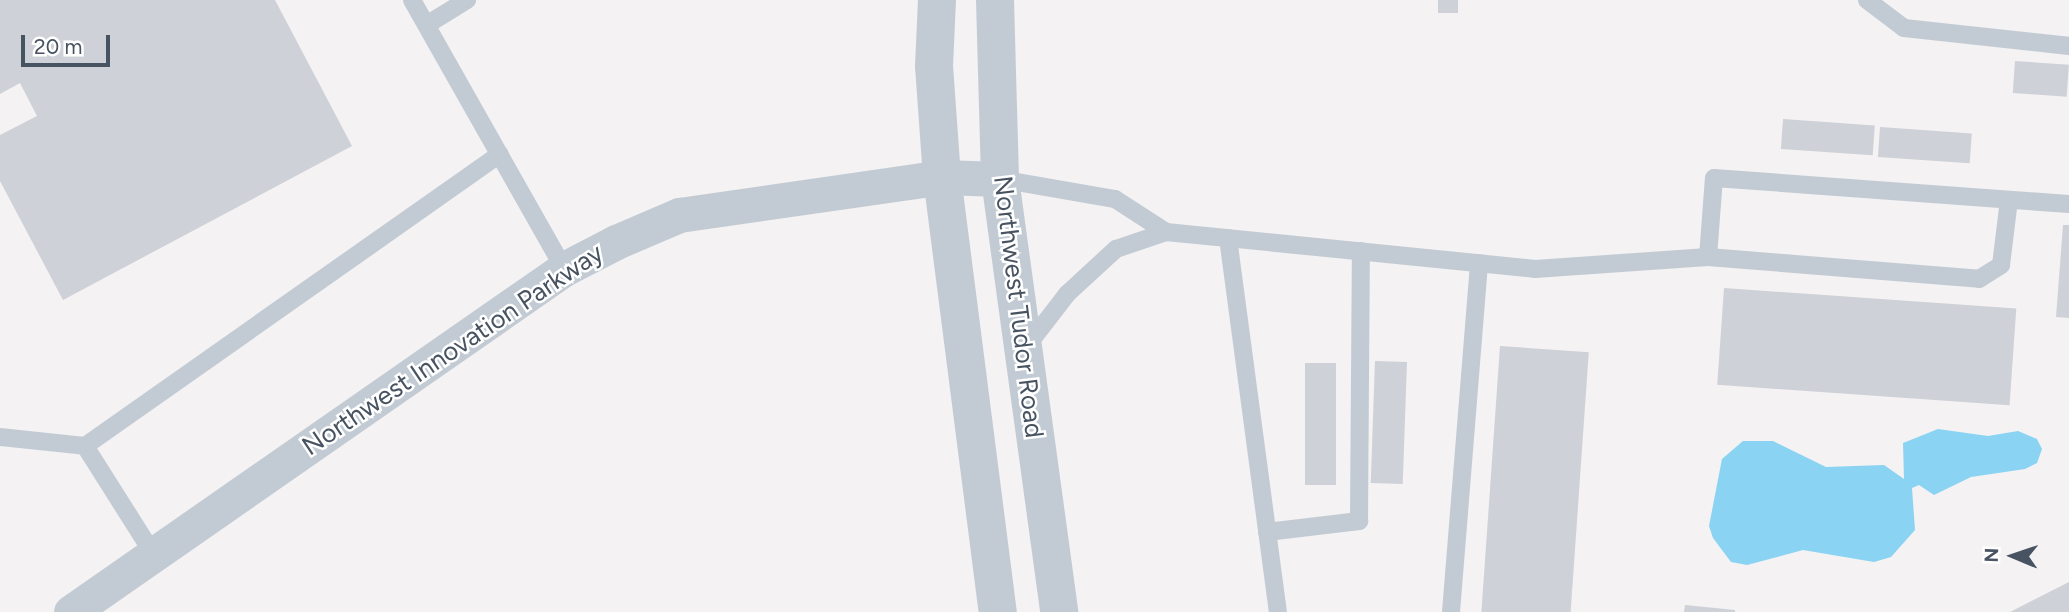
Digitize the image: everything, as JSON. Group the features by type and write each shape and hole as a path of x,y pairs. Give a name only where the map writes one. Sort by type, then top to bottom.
{"street":[{"path":"937,0 934,66 942,177 998,612"},
{"name":"Northwest Tudor Road","path":"995,0 1000,179 1059,612"},
{"name":"Northwest Innovation Parkway","path":"71,612 564,269 679,215 942,177 1000,179"}],"lane":[{"path":"412,0 428,24 564,269"},
{"path":"428,24 467,0"},
{"path":"1867,0 1904,28 2069,46"},
{"path":"0,437 85,446 500,154"},
{"path":"1708,257 1714,178 2069,204"},
{"path":"1000,179 1115,199 1166,232"},
{"path":"1023,352 1048,315 1096,266 1139,237 1166,232 1535,269 1708,257 1979,279 2001,265 2009,200"},
{"path":"1228,238 1278,612"},
{"path":"1267,532 1359,521 1361,251"},
{"path":"1451,612 1479,263"},
{"path":"85,446 154,555"}],"water":[{"path":"1938,429 1988,436 2018,431 2037,439 2042,449 2037,463 2025,469 1971,477 1934,495 1919,485 1912,488 1915,530 1891,557 1874,562 1803,550 1747,565 1731,562 1713,538 1709,526 1722,459 1743,441 1773,441 1826,467 1884,465 1904,479 1903,443"}],"building":[{"path":"0,0 275,0 352,146 63,300 0,181 0,135 37,116 20,83 0,94"},
{"path":"1438,0 1458,0 1458,13 1438,13"},
{"path":"2015,61 2069,65 2067,97 2013,93"},
{"path":"1783,119 1875,125 1873,155 1781,149"},
{"path":"1880,127 1972,133 1970,163 1878,157"},
{"path":"2063,225 2069,225 2069,318 2056,317"},
{"path":"1724,288 2016,308 2010,405 1717,385"},
{"path":"1500,346 1589,352 1571,612 1481,612"},
{"path":"1375,361 1407,362 1403,484 1371,483"},
{"path":"1305,363 1336,363 1336,485 1305,485"},
{"path":"2069,582 2069,612 2010,612"},
{"path":"1685,605 1735,610 1735,612 1684,612"}]}
